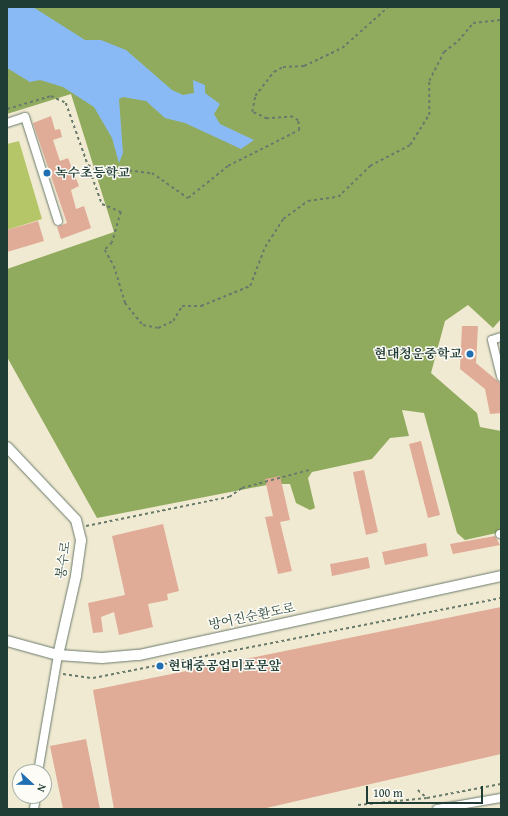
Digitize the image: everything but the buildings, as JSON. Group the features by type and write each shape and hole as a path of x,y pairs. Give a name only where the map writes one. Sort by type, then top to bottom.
{"main road":[{"name":"봉수로","path":"7,447 76,520 81,540 76,576 58,654"},
{"name":"방어진순환도로","path":"7,641 58,654 102,658 168,650 501,576"}],"street":[{"path":"7,123 25,117 58,221"},
{"path":"501,337 492,340 501,377"},
{"path":"39,764 58,654"},
{"path":"436,809 501,798"}],"path":[{"path":"88,165 102,173 117,169 152,173 167,181 185,198 190,197 228,166 299,130 298,121 293,117 267,119 252,112 255,96 274,72 283,67 304,66 342,48 388,7"},
{"path":"7,109 51,96 66,102 102,204 121,212 112,243 105,250 114,266 125,302 143,325 158,328 173,321 182,306 200,306 250,286 275,228 300,205 338,197 370,166 410,145 430,115 429,81 444,52 458,41 472,23 501,20"},
{"path":"78,528 229,497 242,488 309,470"},
{"path":"54,673 93,678 501,598"},
{"path":"358,805 427,798 501,784"},
{"path":"418,790 427,798"}],"green space":[{"path":"7,7 501,7 501,319 493,328 468,305 445,321 431,373 477,413 480,427 501,431 501,532 465,540 457,533 424,413 402,410 409,436 390,438 372,459 312,472 308,478 315,508 310,510 296,503 290,484 272,484 97,518 7,357 7,269 114,232 71,94 7,114"},
{"path":"19,141 42,219 7,230 7,144"}],"water":[{"path":"7,7 33,7 85,40 101,40 126,50 172,90 183,95 194,93 193,80 205,85 205,93 220,104 214,114 220,124 254,140 241,149 185,123 165,118 146,101 123,97 119,99 123,153 119,163 112,138 94,107 63,87 40,80 30,82 7,68"}],"place":[{"name":"녹수초등학교","path":"47,173"},
{"name":"현대청운중학교","path":"470,354"},
{"name":"현대중공업미포문앞","path":"160,666"}]}
